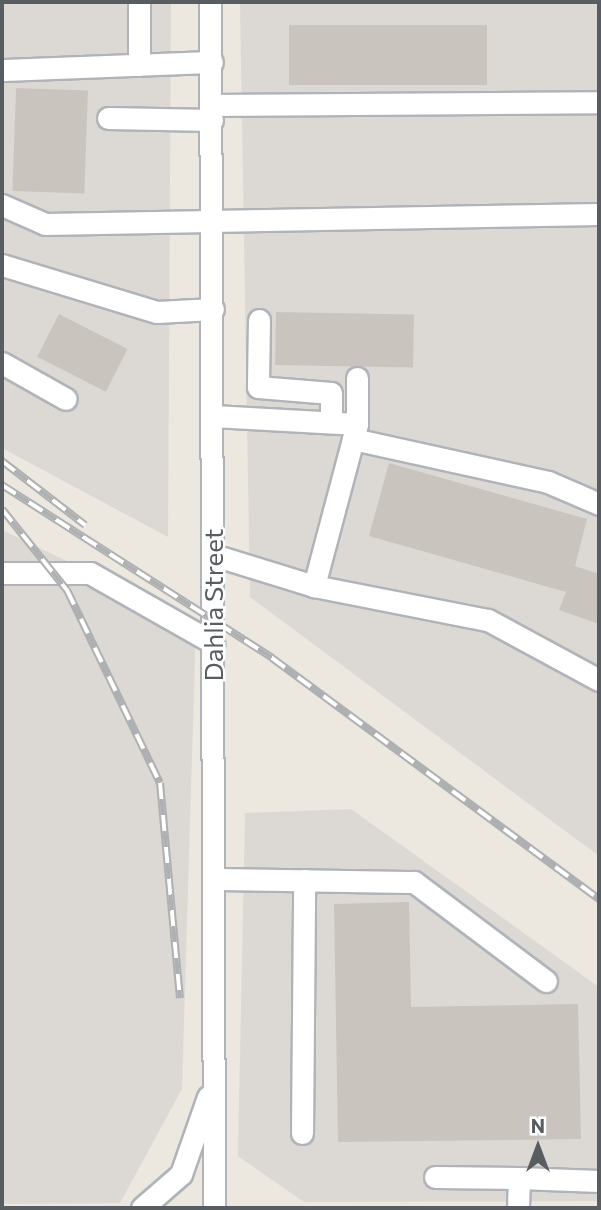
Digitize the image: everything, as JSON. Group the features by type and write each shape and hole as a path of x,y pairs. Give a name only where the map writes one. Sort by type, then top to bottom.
{"street":[{"path":"139,2 139,65"},
{"name":"Dahlia Street","path":"210,2 213,222 214,1208"},
{"path":"2,70 212,62"},
{"path":"108,118 212,112 599,102"},
{"path":"2,205 45,224 599,214"},
{"path":"2,265 157,312 213,309"},
{"path":"259,320 258,387 331,393 331,422"},
{"path":"2,363 65,399"},
{"path":"314,586 355,431 357,378"},
{"path":"213,416 331,422 355,431 548,482 599,504"},
{"path":"213,555 314,586 488,620 599,680"},
{"path":"2,573 90,573 213,643"},
{"path":"214,879 414,883 546,981"},
{"path":"302,1133 304,880"},
{"path":"142,1208 181,1174 214,1060"},
{"path":"435,1177 599,1181"},
{"path":"518,1208 519,1178"}],"shaded area":[{"path":"2,2 171,2 168,537 2,448"},
{"path":"240,2 599,2 599,856 250,597"},
{"path":"2,530 196,623 182,1089 120,1203 2,1204"},
{"path":"351,809 599,987 599,1201 304,1202 238,1156 245,813"}],"building":[{"path":"289,25 487,25 487,85 289,85"},
{"path":"16,88 88,91 84,193 12,191"},
{"path":"276,312 414,314 413,367 275,365"},
{"path":"59,314 128,349 106,392 37,357"},
{"path":"389,463 587,519 575,566 599,574 599,624 559,610 566,592 369,536"},
{"path":"409,902 411,1007 578,1004 581,1139 338,1142 334,904"}],"railway":[{"path":"2,461 85,525"},
{"path":"2,485 272,658 599,899"},
{"path":"2,509 67,590 160,783 180,998"}]}
